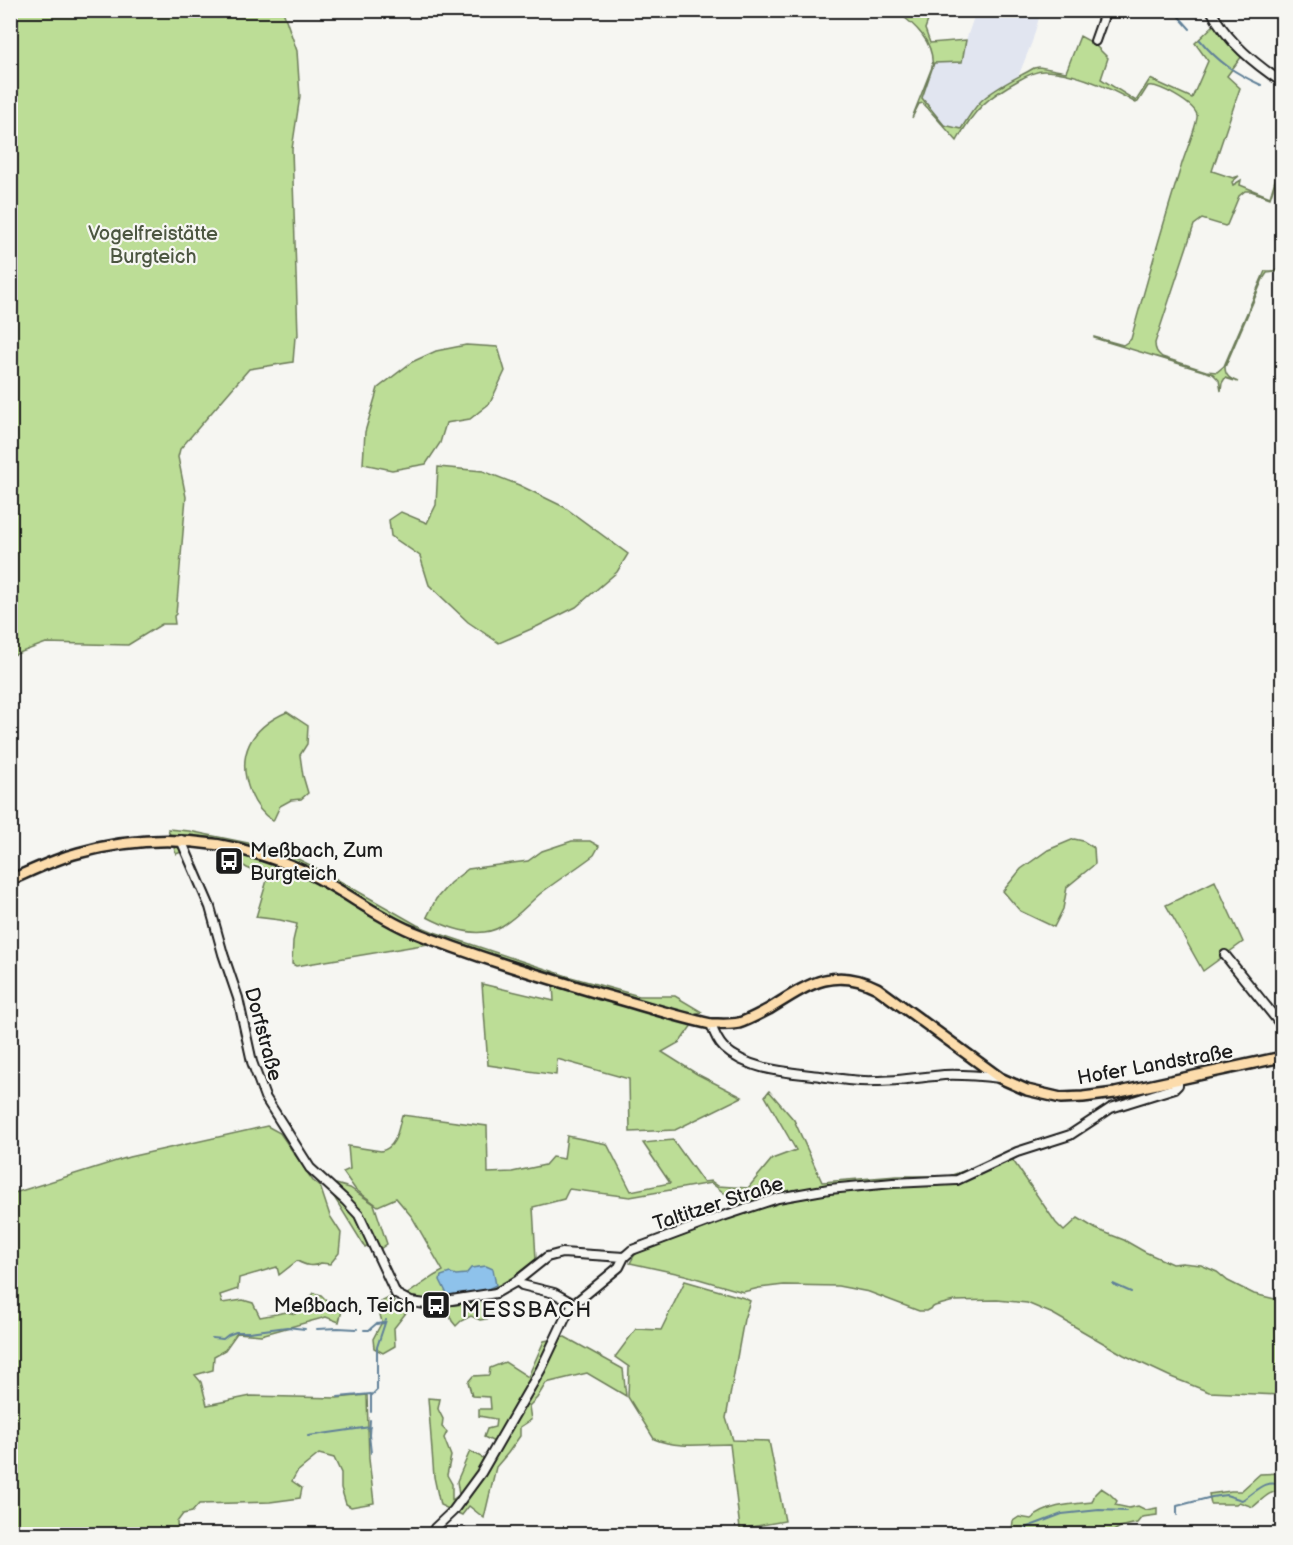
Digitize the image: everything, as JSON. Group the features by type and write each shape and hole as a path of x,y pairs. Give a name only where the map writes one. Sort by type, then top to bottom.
{"main road":[{"path":"10,880 61,859 94,849 127,843 181,840 248,850 274,858 309,874 405,928 441,943 556,981 711,1024"},
{"name":"Hofer Landstraße","path":"711,1024 739,1023 818,981 854,979 877,988 1000,1078 1027,1090 1061,1098 1114,1093 1282,1057"}],"street":[{"path":"1095,41 1106,10"},
{"path":"1211,10 1237,45 1257,64 1282,82"},
{"name":"Dorfstraße","path":"181,840 210,907 238,998 252,1062 265,1096 310,1168 359,1215 396,1294 411,1302 426,1304 496,1293 517,1281 547,1257 562,1253 624,1257"},
{"path":"1225,955 1282,1026"},
{"name":"Hofer Landstraße","path":"711,1024 714,1035 724,1048 757,1066 784,1072 873,1082 947,1075 1000,1078"},
{"name":"Taltitzer Straße","path":"432,1534 435,1528 453,1511 481,1473 541,1369 568,1312 574,1304 619,1268 624,1257 632,1250 778,1198 829,1189 957,1180 1017,1152 1070,1135 1112,1108 1175,1088 1178,1080"},
{"path":"517,1281 522,1285 555,1293 574,1304"}],"shaded area":[{"path":"976,11 1041,11 1018,77 982,101 961,129 944,125 922,98 934,63 962,62 966,40"}],"green space":[{"name":"Vogelfreistätte Burgteich","path":"11,11 283,11 297,51 300,96 292,149 298,336 295,337 293,362 249,369 180,449 178,457 186,497 175,624 162,624 128,645 46,643 11,656"},
{"path":"896,11 928,11 930,15 925,29 930,43 966,40 962,62 934,63 922,98 944,125 961,129 981,101 1000,87 1034,68 1066,72 1080,36 1093,43 1108,58 1101,79 1136,101 1150,79 1192,98 1208,61 1195,43 1215,24 1220,34 1242,56 1227,76 1240,88 1212,171 1233,178 1239,176 1232,182 1233,185 1241,180 1240,185 1270,197 1282,157 1282,162 1270,198 1245,191 1239,196 1227,225 1202,219 1194,225 1155,345 1162,357 1206,371 1217,372 1224,366 1265,271 1282,271 1267,273 1263,279 1225,367 1228,377 1238,382 1225,378 1221,391 1219,380 1213,374 1094,338 1123,345 1131,339 1182,162 1196,124 1197,115 1190,106 1176,96 1153,86 1148,86 1136,103 1104,87 1068,74 1035,72 990,98 969,120 957,141 923,103 919,104 912,118 932,67 932,58 922,34"},
{"path":"466,345 498,347 505,371 490,403 470,419 446,423 440,443 426,464 392,470 363,464 365,432 378,388 412,362 436,351"},
{"path":"438,467 483,471 519,485 564,507 628,554 617,572 576,607 499,643 468,622 429,585 420,556 391,536 389,520 401,512 427,523 436,505"},
{"path":"287,712 308,726 307,744 300,755 308,793 301,799 291,800 280,806 273,821 260,809 250,792 246,779 246,755 255,735 264,726"},
{"path":"168,829 278,849 322,871 417,925 434,932 567,976 639,996 675,996 702,1012 696,1013 692,1025 680,1042 662,1052 697,1074 742,1097 675,1130 630,1132 629,1079 557,1059 556,1075 488,1065 482,984 554,1001 553,984 428,944 296,966 292,964 293,941 297,924 256,917 268,877 247,868 215,848 197,846 176,854"},
{"path":"1074,839 1083,841 1094,848 1095,864 1067,887 1063,909 1054,927 1020,911 1003,891 1021,869 1048,850"},
{"path":"572,841 590,841 599,846 594,855 541,893 518,915 502,926 484,932 464,931 427,917 436,899 450,883 468,869 528,861 542,851"},
{"path":"1215,881 1243,942 1203,971 1166,905"},
{"path":"769,1091 794,1120 822,1182 897,1176 949,1176 984,1164 986,1172 986,1169 1012,1159 1056,1223 1064,1231 1078,1218 1096,1229 1172,1264 1201,1265 1254,1294 1275,1299 1282,1298 1282,1395 1209,1392 1124,1355 1053,1314 1027,1303 997,1300 954,1301 926,1311 919,1311 869,1292 838,1286 784,1285 743,1292 685,1275 630,1263 643,1248 745,1209 711,1183 630,1197 569,1189 564,1199 533,1207 536,1259 504,1284 493,1288 419,1300 406,1295 443,1271 412,1217 396,1198 378,1206 355,1189 343,1172 350,1169 348,1146 381,1151 386,1149 394,1142 402,1115 487,1126 488,1173 512,1172 545,1165 552,1157 564,1159 567,1136 607,1144 631,1191 670,1183 643,1143 673,1140 703,1182 711,1181 718,1186 748,1188 772,1159 796,1150 765,1096"},
{"path":"267,1126 280,1133 313,1181 320,1186 330,1216 341,1233 339,1253 330,1264 309,1265 297,1261 279,1275 277,1267 239,1278 238,1289 220,1295 222,1303 243,1300 253,1303 260,1317 287,1312 295,1314 314,1293 321,1295 329,1303 343,1307 339,1322 326,1317 261,1335 237,1333 225,1350 214,1356 213,1370 195,1375 201,1382 207,1405 251,1396 337,1398 367,1395 369,1459 374,1503 351,1507 346,1504 341,1488 341,1473 334,1458 319,1454 297,1472 292,1481 302,1488 300,1498 270,1502 199,1504 192,1512 183,1514 177,1522 178,1534 11,1534 11,1194 129,1157"},
{"path":"336,1184 350,1188 374,1204 387,1244 380,1249 376,1241 365,1247 329,1189"},
{"path":"685,1281 750,1301 744,1319 726,1418 733,1440 769,1441 785,1521 740,1529 730,1444 682,1445 654,1439 628,1397 629,1367 615,1357 636,1329 661,1330"},
{"path":"391,1297 396,1305 402,1304 409,1309 394,1328 395,1346 383,1353 374,1348 373,1339 382,1322 377,1304"},
{"path":"491,1301 492,1318 480,1320 471,1316 456,1326 446,1306"},
{"path":"565,1337 623,1369 626,1396 587,1373 546,1383 529,1406 531,1420 520,1427 520,1436 496,1467 484,1518 469,1506 462,1515 440,1505 434,1477 428,1398 440,1399 438,1409 443,1419 442,1427 447,1432 444,1438 451,1456 447,1475 452,1484 452,1500 459,1495 457,1481 470,1451 492,1463 501,1445 484,1437 487,1429 495,1427 496,1419 479,1416 479,1409 491,1409 490,1397 472,1396 468,1382 473,1376 489,1375 490,1368 505,1362 528,1377 544,1341"},
{"path":"1282,1473 1282,1491 1270,1494 1253,1507 1239,1502 1211,1504 1209,1494 1241,1491 1260,1474"},
{"path":"1101,1488 1117,1501 1115,1505 1129,1508 1138,1506 1146,1510 1157,1508 1157,1515 1142,1517 1137,1523 1120,1527 1109,1534 1015,1534 1012,1529 1013,1521 1019,1517 1031,1519 1052,1508 1092,1502 1095,1494"}],"water":[{"path":"486,1266 493,1269 496,1285 486,1290 448,1296 440,1280 441,1276 450,1273 466,1274 471,1268"}],"waterway":[{"path":"1173,10 1190,29"},
{"path":"1200,40 1213,55 1243,76 1261,85"},
{"path":"1113,1284 1131,1292"},
{"path":"371,1412 371,1396 377,1390 377,1347 386,1320"},
{"path":"364,1330 384,1323"},
{"path":"212,1338 223,1339 236,1332 287,1327 305,1329"},
{"path":"317,1329 357,1329"},
{"path":"338,1397 371,1394"},
{"path":"370,1420 371,1453"},
{"path":"308,1436 370,1427"},
{"path":"1177,1515 1177,1506 1226,1495 1242,1500 1265,1485 1282,1485"},
{"path":"1025,1528 1062,1514 1099,1510 1126,1511"}],"place":[{"name":"Meßbach, Zum Burgteich","path":"229,861"},
{"name":"Meßbach, Teich","path":"436,1305"}],"district":[{"name":"MESSBACH","path":"527,1309"}]}
